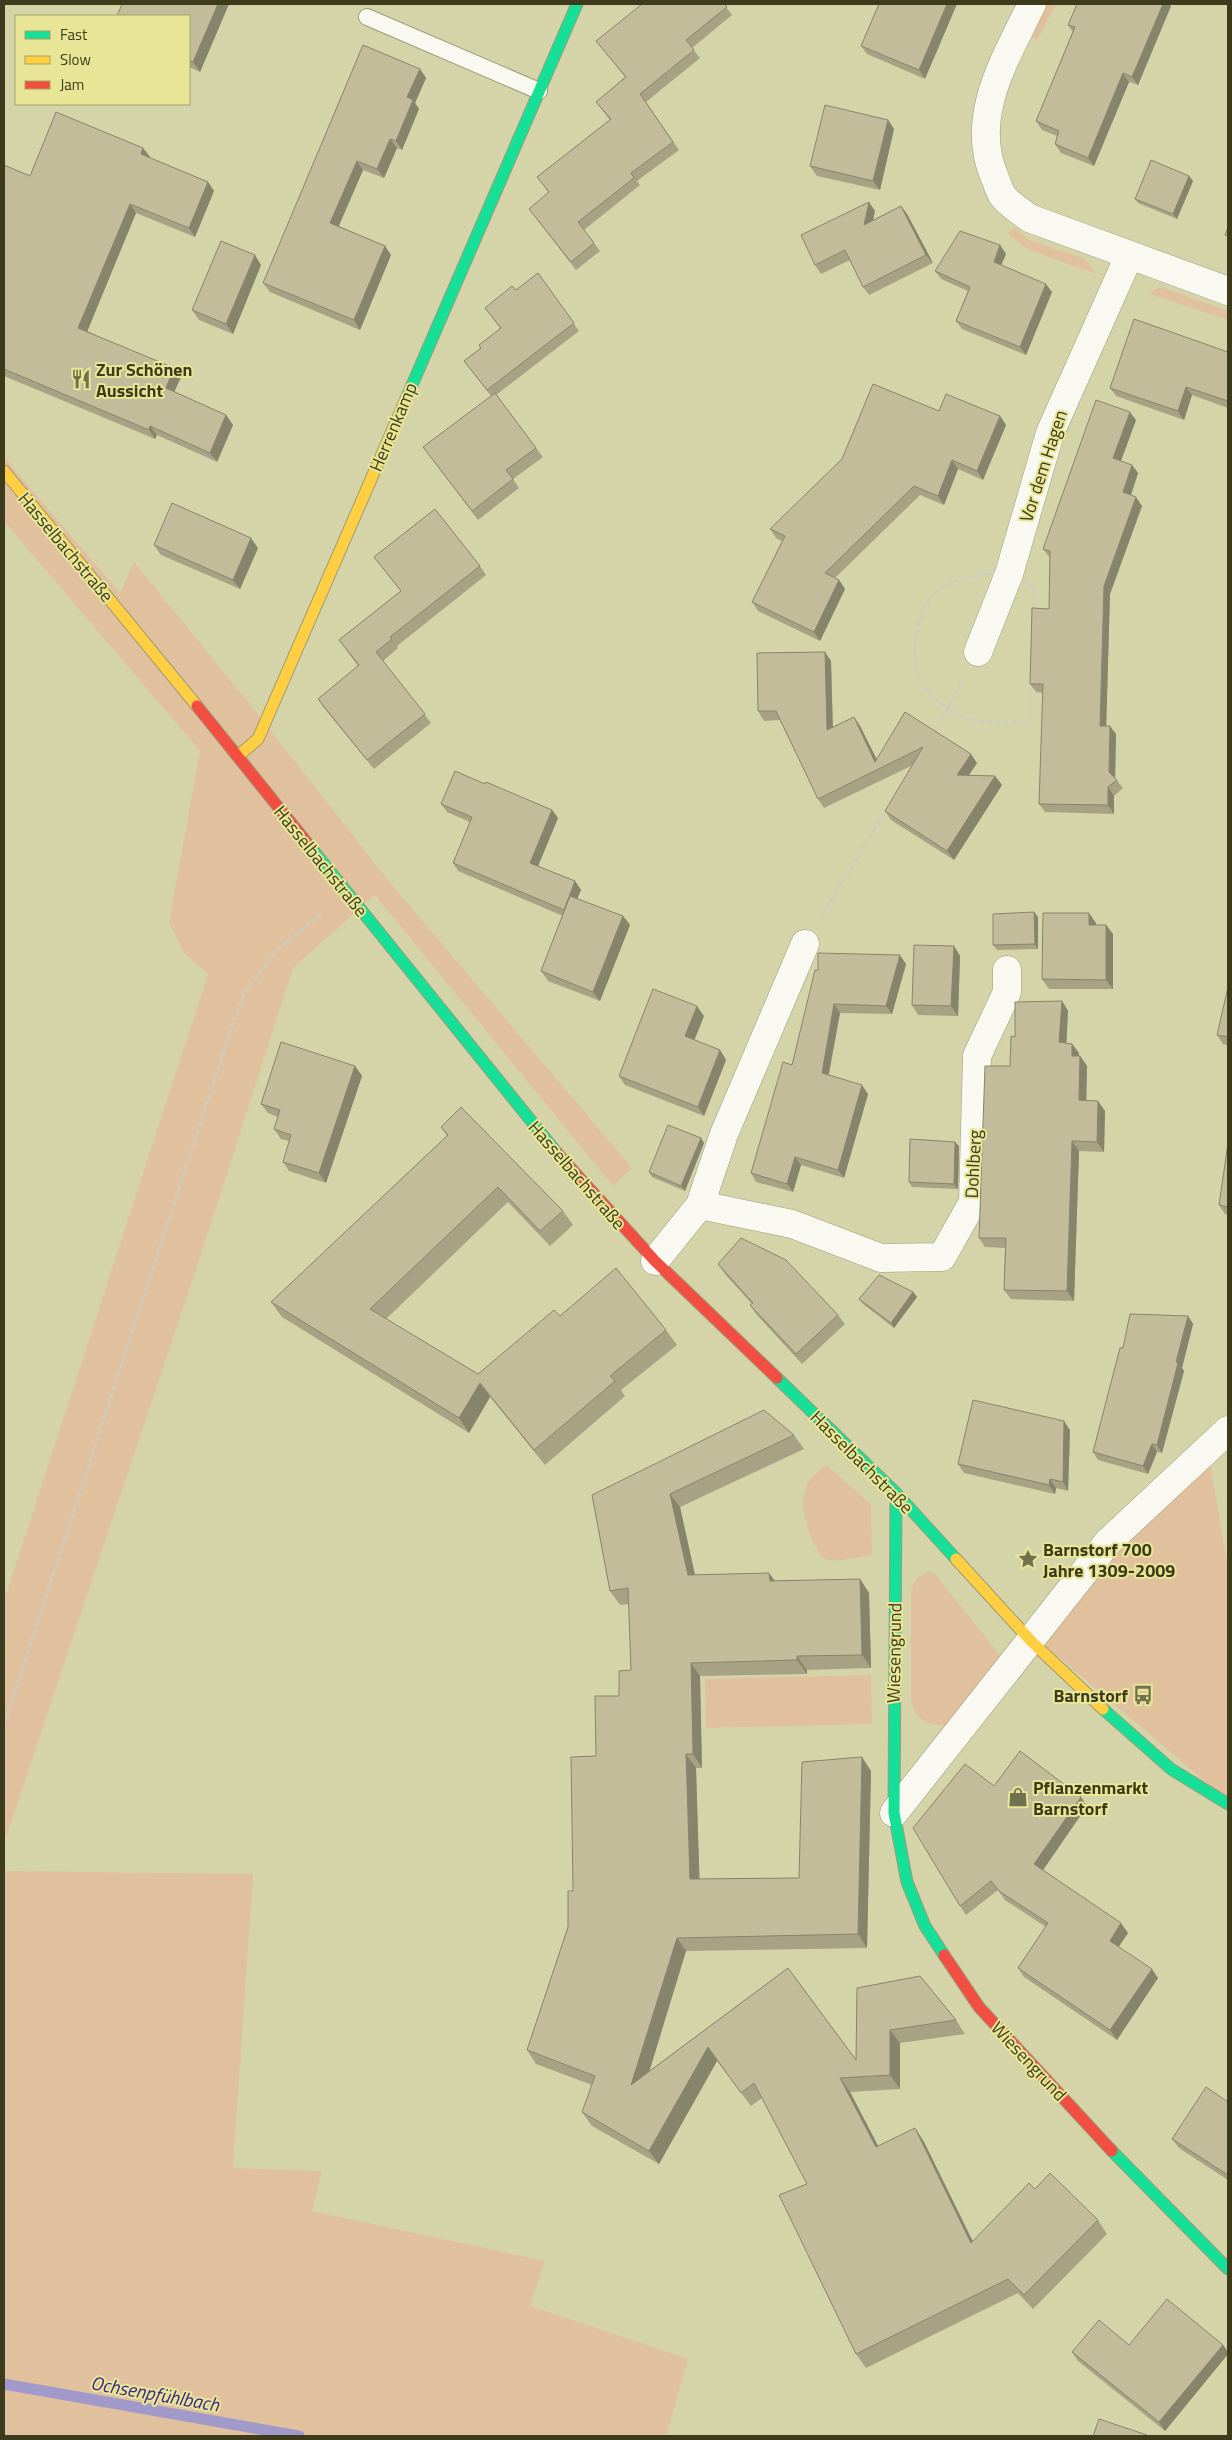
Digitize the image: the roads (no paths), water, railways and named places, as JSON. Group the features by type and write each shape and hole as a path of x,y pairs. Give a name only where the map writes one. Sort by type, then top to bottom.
{"street":[{"name":"Herrenkamp","path":"238,756 258,738 577,4"},
{"path":"1032,4 1000,68 989,101 984,128 988,163 1003,196 1029,218 1228,291"},
{"name":"Vor dem Hagen","path":"978,652 1009,574 1050,434 1129,256"},
{"name":"Hasselbachstraße","path":"4,471 238,756 559,1156 655,1261 896,1493 1031,1641 1109,1715 1171,1769 1228,1804"},
{"path":"655,1261 700,1205 724,1134 805,944"},
{"name":"Dohlberg","path":"700,1205 792,1224 881,1258 942,1257 973,1202 977,1056 1007,992 1007,970"},
{"path":"894,1813 1108,1542 1228,1430"},
{"name":"Wiesengrund","path":"896,1493 894,1813 907,1882 925,1926 979,2007 1143,2184 1228,2269"}],"lane":[{"path":"367,17 539,91"}],"waterway":[{"name":"Ochsenpfühlbach","path":"4,2384 299,2436"}],"place":[{"name":"Zur Schönen Aussicht","path":"81,379"},
{"name":"Barnstorf 700 Jahre 1309-2009","path":"1028,1559"},
{"name":"Barnstorf","path":"1143,1695"},
{"name":"Pflanzenmarkt Barnstorf","path":"1018,1797"}]}
